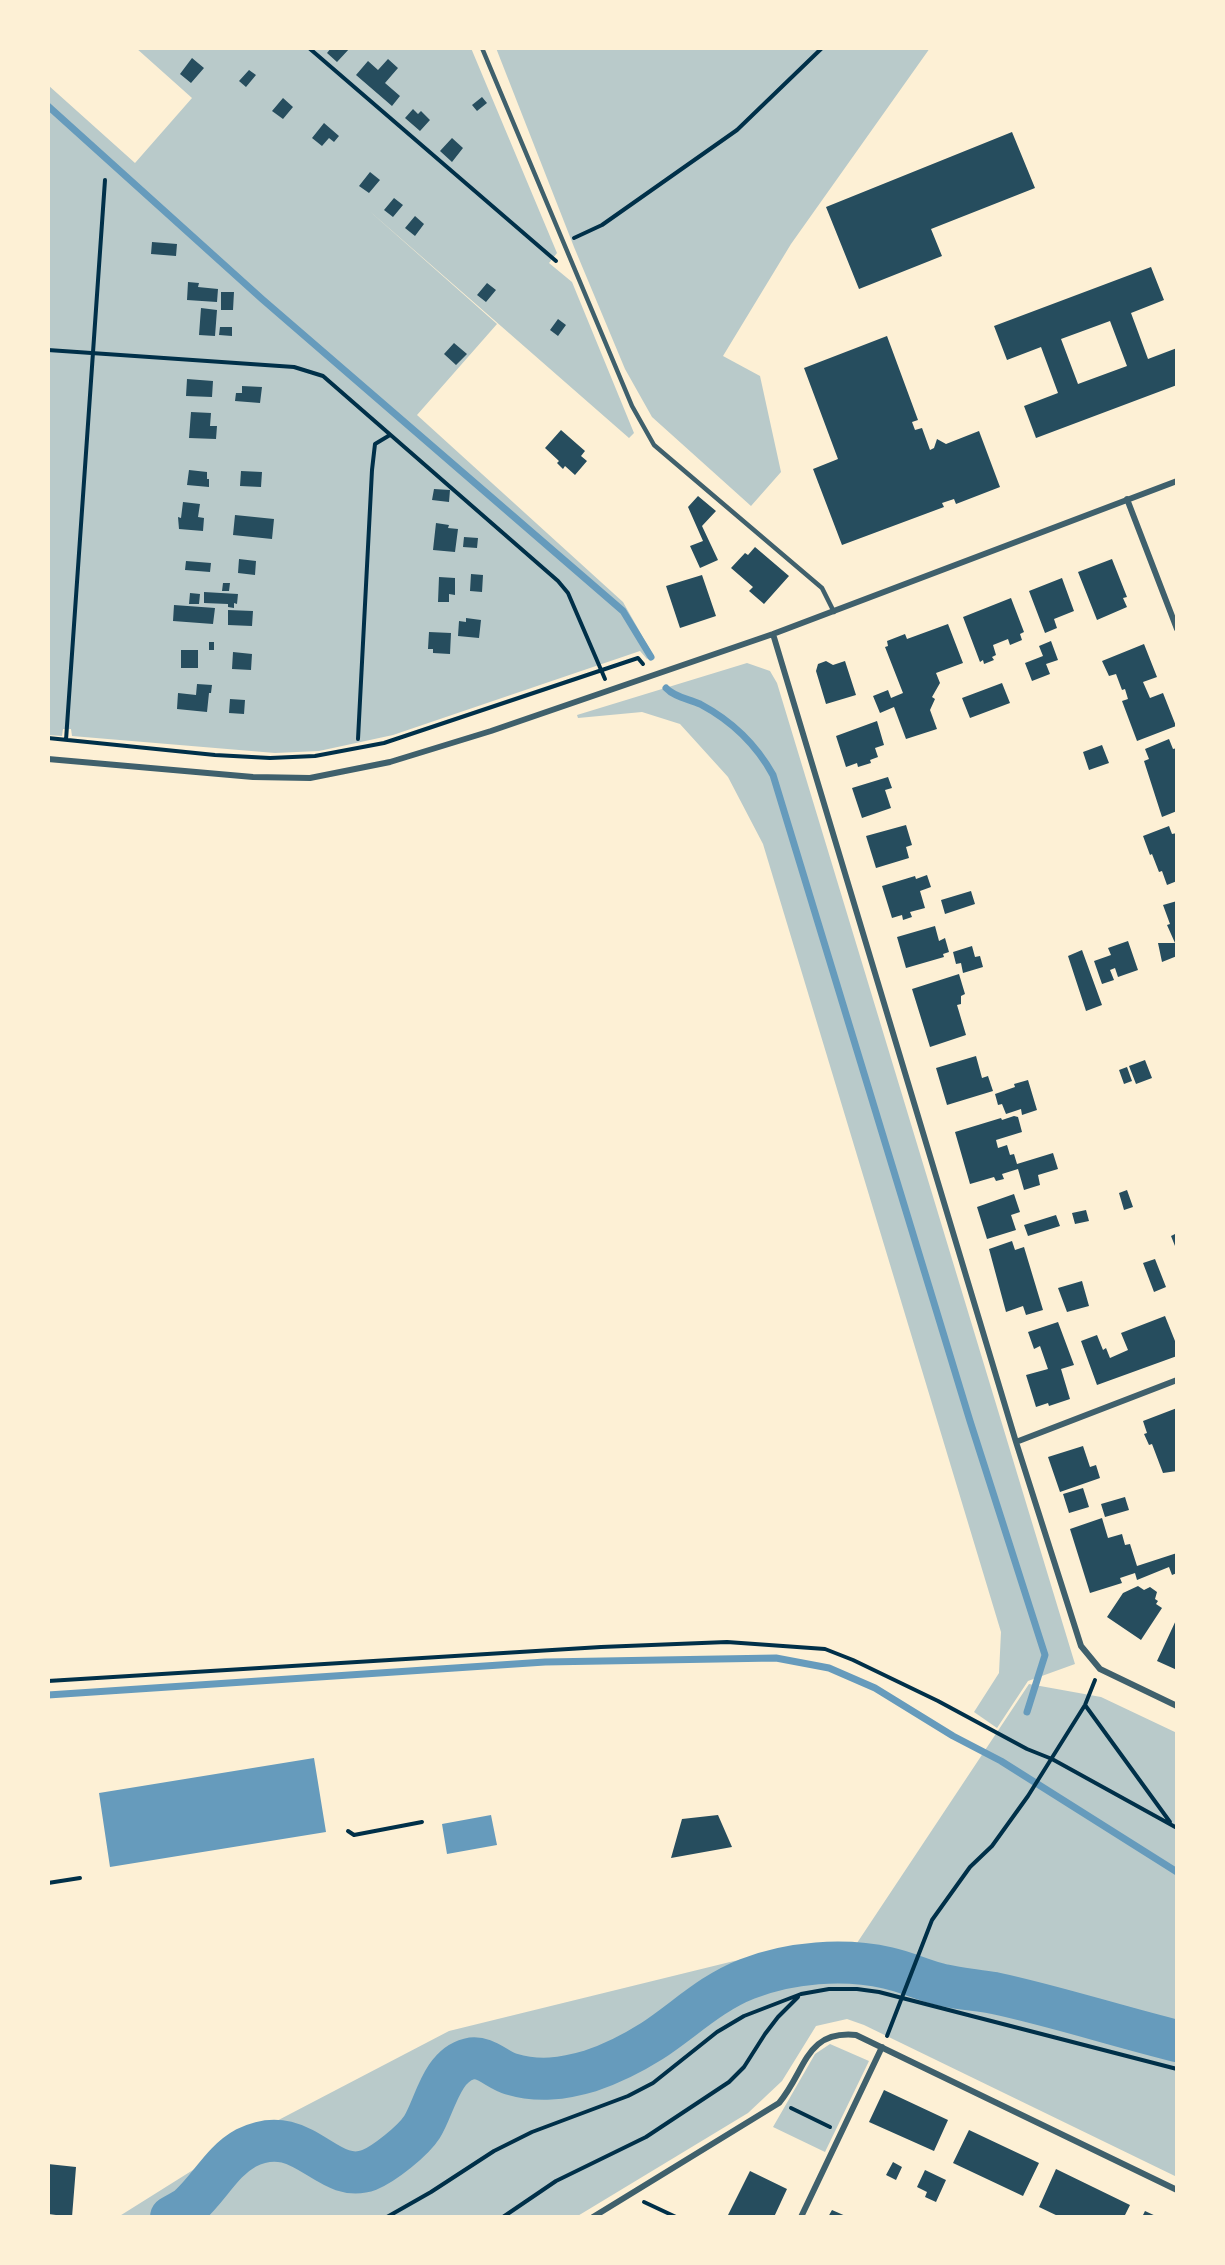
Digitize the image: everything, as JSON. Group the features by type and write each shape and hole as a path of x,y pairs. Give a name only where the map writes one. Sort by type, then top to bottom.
{"street":[{"path":"48,759 253,777 310,778 390,762 773,634 1177,481"},
{"path":"1127,499 1177,629"},
{"path":"773,634 1016,1442 1080,1646 1100,1669 1177,1706"},
{"path":"1016,1442 1177,1380"},
{"path":"593,2217 780,2103 790,2090 812,2050 826,2038 843,2034 856,2035 882,2047 1177,2190"},
{"path":"801,2217 882,2047"}],"lane":[{"path":"482,48 632,406 654,445 822,588 834,612"}],"path":[{"path":"309,48 552,259"},
{"path":"563,242 602,225 737,130 822,48"},
{"path":"66,740 105,180"},
{"path":"48,350 307,370 323,376 558,581 568,593 600,663"},
{"path":"357,744 372,470 375,444 390,435"},
{"path":"48,738 215,755 270,758 315,756 357,744 384,743 638,658 653,676"},
{"path":"48,1681 601,1647 727,1642 825,1649 853,1659 938,1701 1027,1749 1052,1759 1175,1827"},
{"path":"890,2030 932,1920 970,1867 992,1846 1028,1796 1085,1705 1100,1669"},
{"path":"1085,1705 1175,1827"},
{"path":"348,1832 354,1835 422,1822"},
{"path":"48,1883 80,1878"},
{"path":"387,2217 431,2192 494,2151 532,2132 628,2096 653,2083 729,2023 801,1994 830,1989 879,1992 1177,2069"},
{"path":"503,2217 556,2181 646,2137 729,2082 744,2067 778,2017 801,1994"},
{"path":"780,2103 841,2132"},
{"path":"629,2195 676,2217"}],"shaded area":[{"path":"136,48 471,48 557,253 549,263 572,282 634,433 629,438 366,208 497,324 417,415 623,602 653,655 647,659 640,651 393,735 319,751 275,753 72,736 71,729 63,729 62,736 48,735 48,85 135,163 192,98"},
{"path":"496,48 930,48 791,244 723,356 760,376 781,472 751,506 652,417 625,369 574,247"},
{"path":"747,663 770,671 777,683 1075,1664 1028,1681 997,1728 974,1712 999,1673 1001,1632 763,844 728,777 680,724 642,712 578,718 577,715"},
{"path":"1029,1684 1101,1697 1177,1733 1177,2177 864,2025 847,2019 816,2026 782,2081 748,2113 576,2217 118,2217 244,2138 449,2031 734,1961 857,1943"},
{"path":"830,2044 869,2061 825,2152 773,2127 815,2054"}],"water":[{"path":"314,1758 326,1832 110,1867 99,1793"},
{"path":"491,1815 497,1845 447,1854 442,1824"}],"building":[{"path":"331,48 350,48 337,62 327,53"},
{"path":"192,58 204,68 191,83 180,74"},
{"path":"388,59 398,68 385,83 400,96 392,106 356,75 368,61 378,70"},
{"path":"249,70 256,75 246,87 239,81"},
{"path":"482,97 487,103 477,111 472,105"},
{"path":"283,98 293,107 283,119 272,111"},
{"path":"413,109 418,114 421,111 430,120 420,131 405,118"},
{"path":"324,123 339,136 334,142 329,138 322,146 312,138"},
{"path":"1012,132 1035,188 931,229 942,256 859,289 826,207"},
{"path":"452,138 463,148 452,162 440,151"},
{"path":"370,172 380,180 369,193 359,186"},
{"path":"394,198 403,205 393,217 384,210"},
{"path":"415,216 424,224 415,236 405,228"},
{"path":"152,242 177,244 176,256 151,254"},
{"path":"1151,267 1164,300 1131,313 1148,359 1177,348 1177,385 1036,438 1024,406 1058,393 1041,347 1007,360 994,326","holes":["1110,321 1127,366 1078,384 1061,339"]},
{"path":"188,282 199,283 198,287 218,289 217,302 187,300"},
{"path":"487,283 496,290 486,302 477,295"},
{"path":"221,292 234,292 233,310 221,310"},
{"path":"201,308 217,310 215,336 199,335"},
{"path":"558,319 566,325 558,336 550,330"},
{"path":"220,327 232,327 232,336 219,335"},
{"path":"887,336 918,420 912,422 915,430 922,428 930,450 934,448 937,439 946,444 979,431 1000,487 956,504 954,499 942,503 944,507 842,545 813,469 838,459 804,368"},
{"path":"454,343 467,354 456,365 444,354"},
{"path":"187,379 213,381 212,397 186,396"},
{"path":"242,386 262,387 260,403 235,401 236,393 242,393"},
{"path":"191,412 211,413 210,426 217,426 216,439 189,438"},
{"path":"561,430 585,451 581,456 587,461 575,475 565,466 563,469 557,463 559,461 545,448"},
{"path":"189,470 207,472 209,487 187,485"},
{"path":"241,471 262,472 261,487 240,486"},
{"path":"434,489 450,490 449,502 432,500"},
{"path":"698,496 716,511 702,526 718,560 700,568 690,546 703,541 688,507"},
{"path":"183,502 200,504 198,517 204,518 203,531 179,529 178,517 181,518"},
{"path":"235,515 274,519 272,539 233,535"},
{"path":"436,523 458,529 455,552 433,550"},
{"path":"464,537 478,538 477,548 463,547"},
{"path":"755,547 789,576 764,604 749,591 753,587 731,568 745,553 748,555"},
{"path":"239,559 256,561 255,575 238,573"},
{"path":"1112,559 1127,597 1123,598 1127,607 1097,620 1078,572"},
{"path":"186,561 211,563 210,572 185,570"},
{"path":"471,574 483,575 482,592 470,591"},
{"path":"702,575 716,616 680,628 666,586"},
{"path":"439,577 455,578 455,595 449,594 449,602 438,602"},
{"path":"1062,578 1074,611 1054,619 1057,628 1045,633 1029,591"},
{"path":"223,583 230,583 229,591 222,591"},
{"path":"204,592 238,594 237,604 234,603 234,608 228,607 228,604 204,603"},
{"path":"190,593 200,594 199,604 189,604"},
{"path":"1011,598 1024,632 1020,634 1022,640 1010,645 1008,639 993,645 996,655 992,657 994,660 984,664 983,660 980,662 963,617"},
{"path":"174,605 215,608 213,624 173,621"},
{"path":"228,610 253,611 252,626 228,625"},
{"path":"466,618 481,620 479,638 458,636 459,621 466,622"},
{"path":"948,624 963,663 936,673 940,683 932,697 935,699 930,710 937,729 906,739 894,707 880,713 873,696 888,690 891,698 903,693 885,647 888,646 887,641 905,634 907,639"},
{"path":"429,632 451,633 450,654 433,653 433,649 428,649"},
{"path":"1051,641 1058,660 1046,664 1050,674 1032,681 1025,663 1043,656 1039,646"},
{"path":"209,642 214,642 214,650 209,650"},
{"path":"1144,644 1157,677 1143,682 1150,698 1163,693 1176,726 1137,741 1122,701 1128,699 1125,689 1122,690 1116,674 1109,676 1102,661"},
{"path":"181,650 198,650 198,668 181,668"},
{"path":"233,652 252,654 251,670 232,669"},
{"path":"826,661 833,665 845,661 856,695 826,704 816,671 818,664"},
{"path":"1002,683 1010,703 970,718 962,698"},
{"path":"197,684 212,685 207,712 177,709 178,693 196,695"},
{"path":"230,699 245,700 244,714 229,713"},
{"path":"877,721 884,745 875,748 878,757 870,760 871,763 858,767 857,763 846,767 836,736"},
{"path":"1169,739 1173,749 1177,748 1177,811 1162,817 1144,761 1149,759 1145,749"},
{"path":"1102,745 1109,763 1089,770 1083,752"},
{"path":"888,777 892,788 885,790 891,808 862,818 852,788"},
{"path":"906,825 912,845 906,847 909,858 876,868 866,836"},
{"path":"1169,826 1172,834 1177,833 1177,881 1167,885 1162,871 1159,872 1152,854 1150,855 1143,836"},
{"path":"927,875 931,887 920,891 925,908 910,912 912,917 903,920 902,915 892,918 882,886 915,876 916,879"},
{"path":"971,891 975,904 945,914 941,900"},
{"path":"1177,901 1177,956 1162,962 1158,943 1175,943 1167,925 1170,924 1163,905"},
{"path":"935,926 939,941 945,938 949,952 943,954 944,957 906,968 897,937"},
{"path":"1128,941 1138,970 1118,977 1115,968 1110,970 1114,980 1102,984 1094,961 1111,955 1108,948"},
{"path":"972,946 975,957 980,956 983,967 963,973 961,963 956,964 953,952"},
{"path":"1082,950 1102,1005 1086,1011 1068,956"},
{"path":"959,974 965,994 961,996 961,1004 957,1005 966,1035 930,1047 912,989"},
{"path":"976,1056 982,1078 988,1076 993,1091 947,1105 936,1068"},
{"path":"1145,1060 1152,1078 1136,1084 1129,1066"},
{"path":"1127,1067 1132,1081 1124,1084 1119,1070"},
{"path":"1028,1080 1037,1110 1022,1115 1021,1109 1006,1114 1002,1104 998,1105 995,1094"},
{"path":"1014,1116 1018,1117 1022,1132 996,1140 998,1148 1007,1145 1010,1155 1014,1154 1017,1164 1053,1153 1058,1169 1038,1175 1040,1185 1024,1190 1018,1169 1002,1174 1004,1179 996,1181 994,1177 970,1184 955,1132"},
{"path":"1127,1190 1133,1207 1124,1210 1119,1193"},
{"path":"1014,1194 1020,1212 1011,1215 1016,1230 987,1239 977,1207"},
{"path":"1086,1210 1089,1221 1075,1224 1072,1213"},
{"path":"1056,1215 1060,1226 1028,1236 1024,1225"},
{"path":"1177,1233 1177,1245 1175,1246 1171,1236"},
{"path":"1012,1241 1015,1250 1024,1247 1043,1310 1026,1315 1023,1306 1006,1312 989,1249"},
{"path":"1155,1259 1166,1287 1154,1292 1143,1263"},
{"path":"1082,1281 1089,1306 1067,1312 1058,1288"},
{"path":"1165,1316 1177,1346 1177,1356 1097,1385 1081,1341 1097,1335 1103,1350 1106,1348 1110,1358 1128,1350 1121,1333"},
{"path":"1058,1322 1074,1365 1061,1369 1070,1399 1049,1406 1048,1403 1036,1407 1026,1375 1048,1369 1040,1346 1034,1349 1028,1332"},
{"path":"1177,1408 1177,1428 1175,1429 1177,1471 1163,1473 1152,1444 1149,1445 1144,1434 1147,1433 1143,1421"},
{"path":"1083,1446 1090,1467 1096,1465 1100,1478 1060,1492 1048,1457"},
{"path":"1083,1488 1089,1507 1069,1513 1063,1494"},
{"path":"1125,1497 1129,1510 1105,1517 1101,1504"},
{"path":"1102,1518 1108,1538 1122,1534 1125,1545 1130,1544 1137,1566 1177,1553 1177,1573 1172,1575 1169,1567 1137,1580 1135,1573 1120,1578 1122,1583 1090,1593 1070,1529"},
{"path":"1138,1586 1144,1590 1150,1587 1157,1592 1156,1604 1162,1608 1141,1640 1107,1617 1123,1593"},
{"path":"1177,1618 1177,1670 1157,1661"},
{"path":"718,1815 732,1847 671,1858 682,1819"},
{"path":"884,2090 948,2120 934,2151 869,2122"},
{"path":"969,2130 1039,2163 1023,2196 953,2163"},
{"path":"893,2162 902,2167 896,2180 886,2175"},
{"path":"48,2164 76,2167 72,2217 48,2214"},
{"path":"1056,2169 1130,2205 1124,2217 1060,2217 1039,2207"},
{"path":"925,2170 946,2180 936,2202 925,2197 927,2192 917,2187"},
{"path":"750,2171 787,2189 774,2217 727,2217"},
{"path":"832,2210 848,2217 828,2217"},
{"path":"1145,2211 1158,2217 1142,2217"}],"waterway":[{"path":"48,106 262,299 623,611 651,657"},
{"path":"666,688 677,696 700,704 733,726 751,743 773,775 970,1421 1045,1655 1027,1712"},
{"path":"48,1695 545,1662 776,1658 829,1668 875,1688 953,1736 1001,1761 1177,1872"},
{"path":"171,2217 190,2205 223,2167 246,2148 266,2141 283,2141 299,2146 340,2169 354,2172 369,2170 398,2152 418,2133 445,2078 459,2063 475,2058 511,2074 541,2079 560,2078 590,2071 630,2054 734,1985 764,1973 799,1965 853,1963 888,1968 936,1983 1017,1998 1177,2041"}]}
